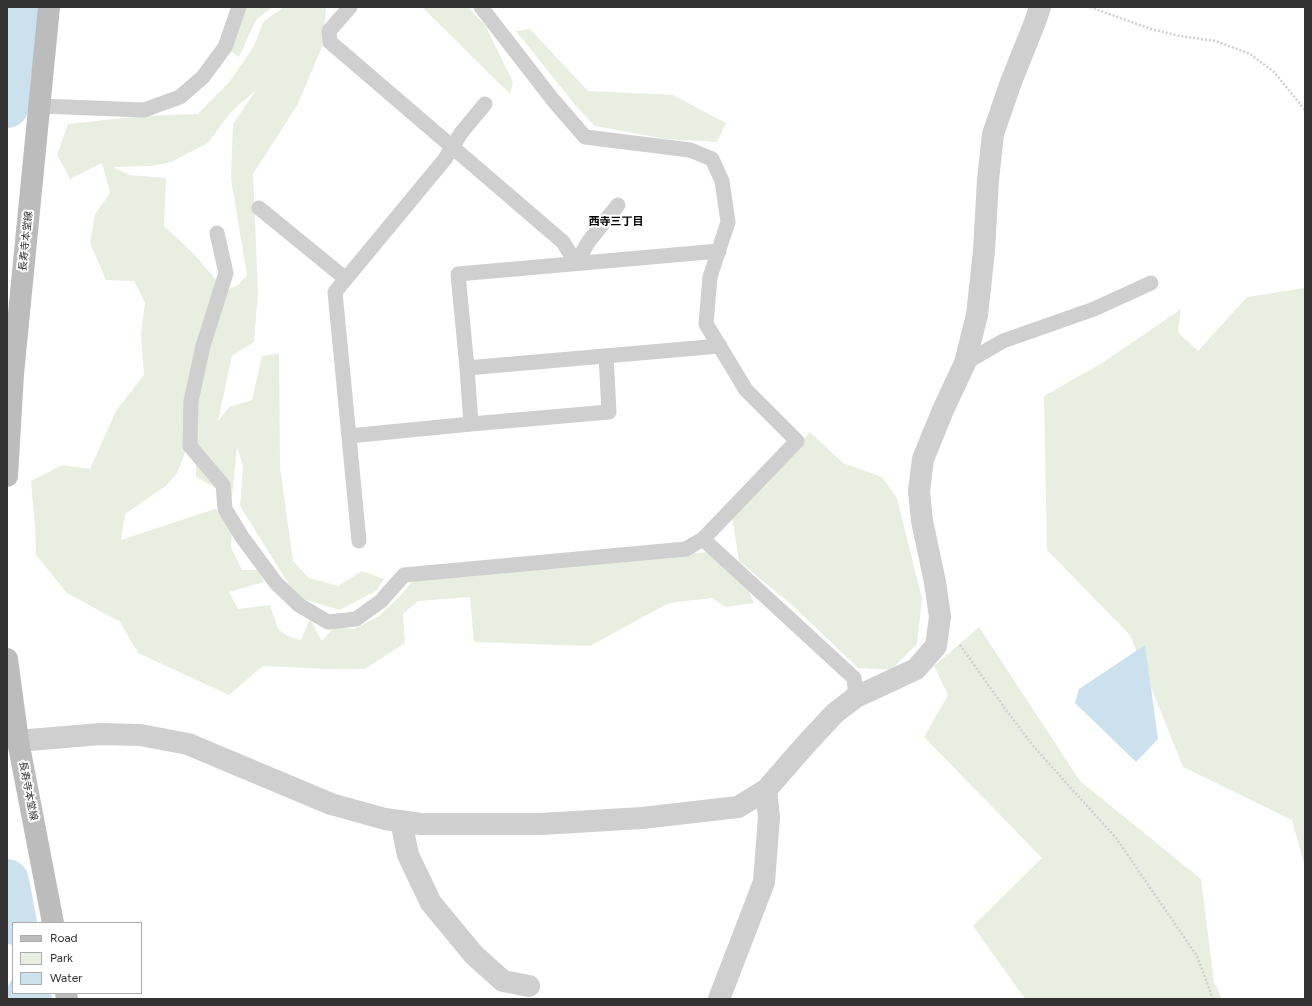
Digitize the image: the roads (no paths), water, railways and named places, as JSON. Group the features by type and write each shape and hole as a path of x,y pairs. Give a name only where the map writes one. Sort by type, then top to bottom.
{"main road":[{"name":"長寿寺本堂線","path":"7,476 13,374 49,7"},
{"name":"長寿寺本堂線","path":"7,659 18,741 53,922"}],"street":[{"path":"18,741 100,734 140,734 188,744 331,804 384,819 421,824 527,824 642,818 738,807 766,790 807,743 836,713 856,698 916,670 936,646 940,617 922,521 919,491 923,459 943,410 965,363 977,315 984,251 988,180 993,134 1011,82 1036,22 1040,7"},
{"path":"719,999 764,882 769,817 766,790"},
{"path":"401,821 408,855 431,902 474,955 503,981 529,986"}],"lane":[{"path":"40,106 144,110 180,97 203,77 226,47 239,7"},
{"path":"350,7 329,31 330,42 563,242 576,263"},
{"path":"218,233 226,273 203,346 192,394 190,446 223,485 225,509 242,537 276,583 300,605 328,622 356,619 381,601 404,575 686,549 703,539 797,441 746,390 706,324 710,277 728,222 722,181 712,159 690,150 585,137 553,100 481,7"},
{"path":"359,541 335,292 445,159 461,133 485,104"},
{"path":"576,263 589,241 618,205"},
{"path":"259,208 346,279"},
{"path":"471,424 458,274 719,251"},
{"path":"965,363 1003,341 1094,309 1152,282"},
{"path":"467,368 720,346"},
{"path":"349,436 609,412 606,356"},
{"path":"703,539 854,678 856,698"}],"water":[{"path":"1145,645 1158,739 1136,762 1075,703 1079,689"}],"waterway":[{"path":"7,106 20,7"},
{"path":"7,881 15,922"},
{"path":"29,994 30,999"}],"district":[{"name":"西寺三丁目","path":"616,222"}]}
